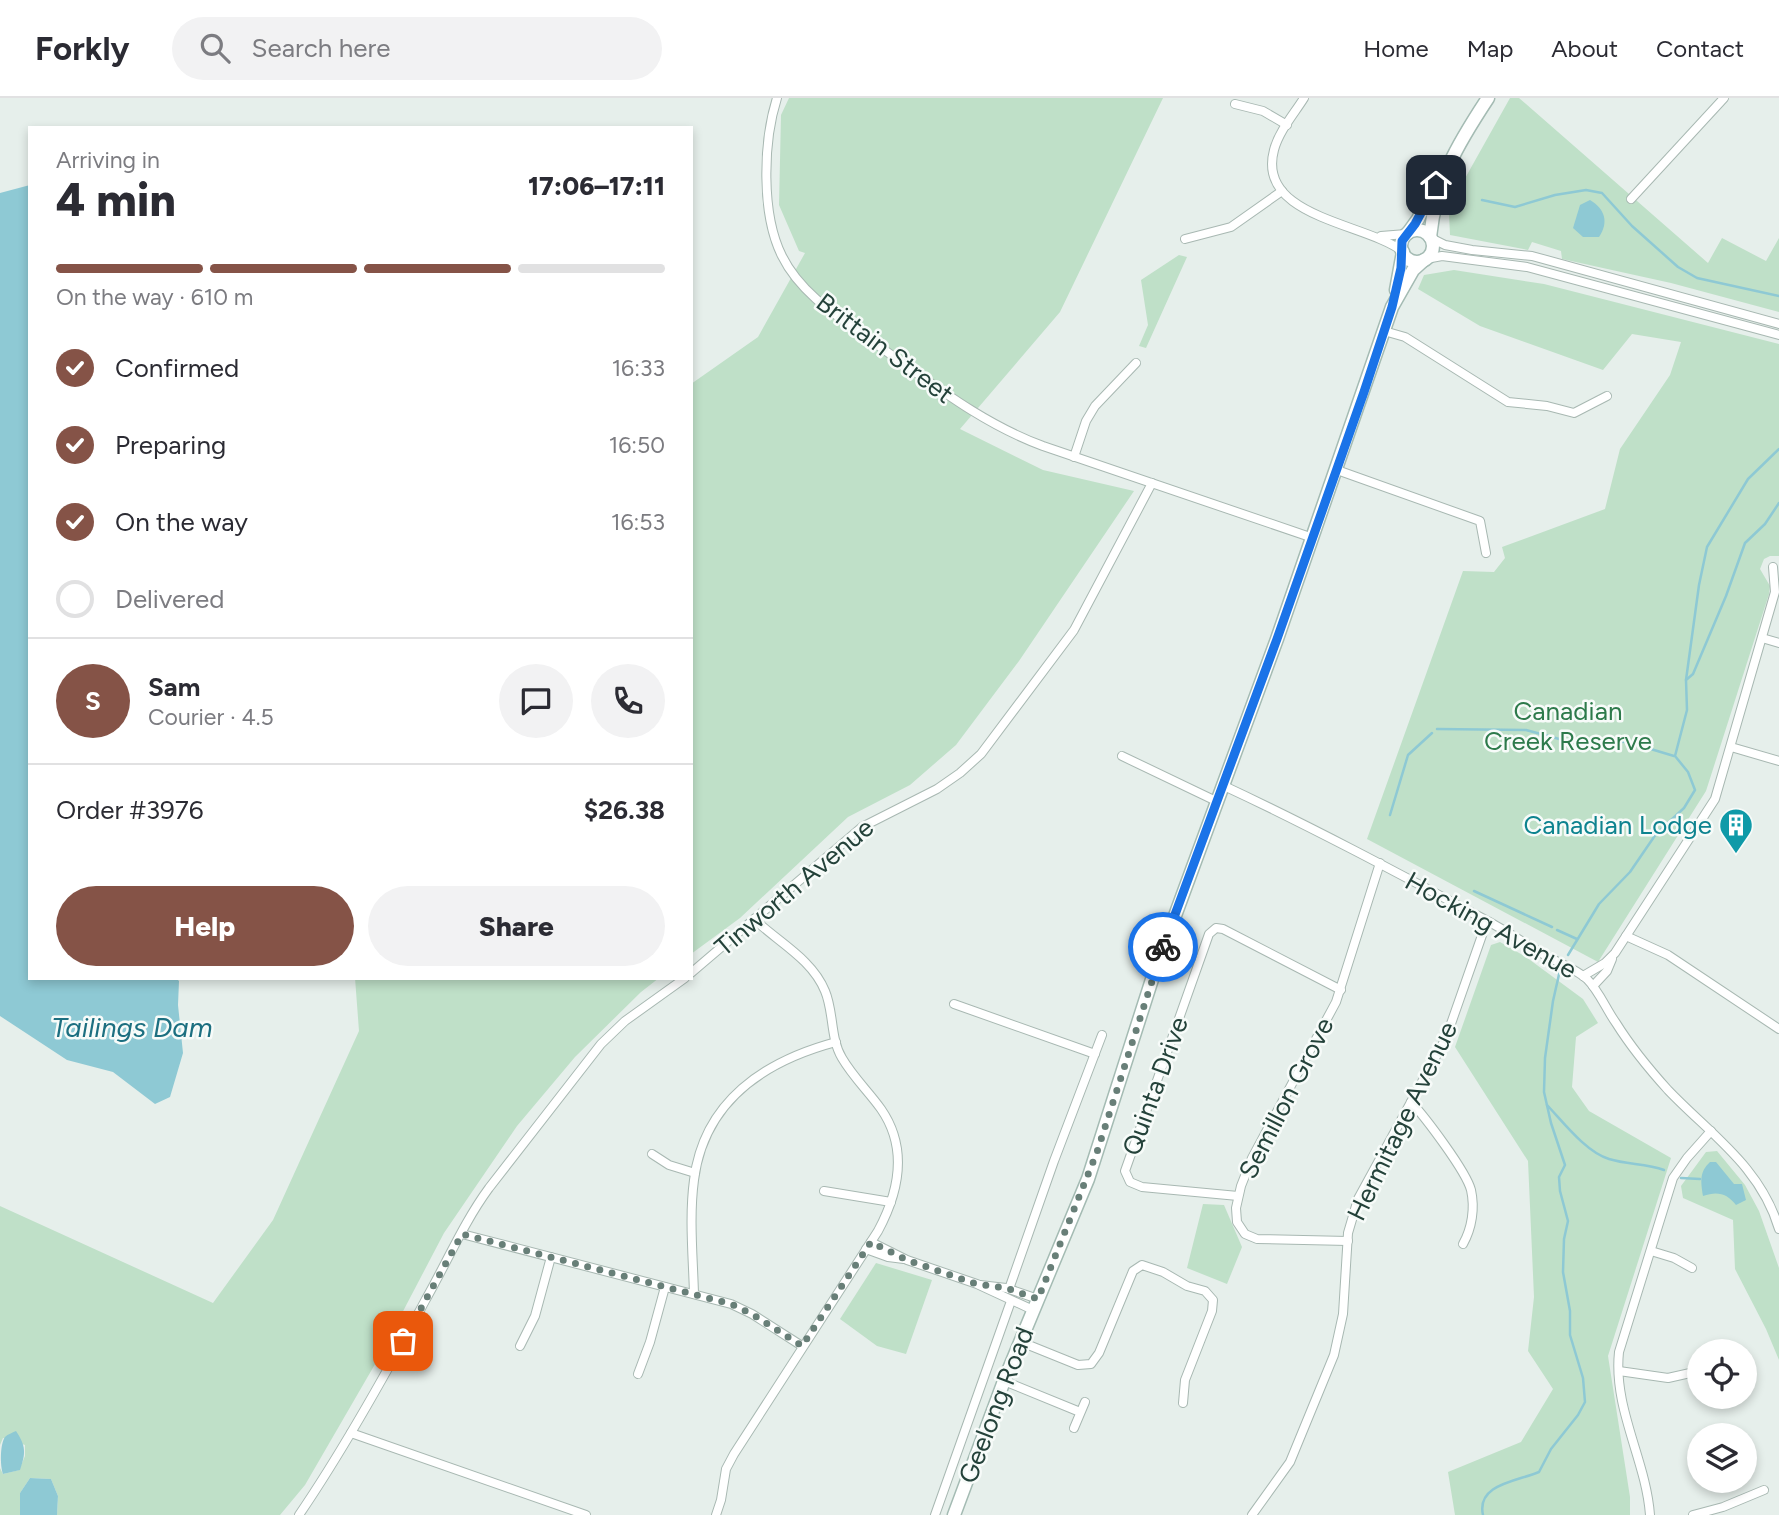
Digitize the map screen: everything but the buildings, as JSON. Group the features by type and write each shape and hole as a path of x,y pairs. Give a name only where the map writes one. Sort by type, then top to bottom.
{"main road":[{"path":"1444,175 1434,208 1432,250 1425,259 1413,261 1402,251 1401,243 1415,224 1488,98"},
{"path":"1407,233 1421,230 1431,238"},
{"name":"Geelong Road","path":"954,1515 1004,1381 1094,1161 1150,983 1337,470 1392,307 1402,251"},
{"name":"Geelong Road","path":"1392,307 1413,270 1425,259"}],"street":[{"name":"Brittain Street","path":"777,98 769,135 768,209 779,249 795,277 806,289 844,320 968,409 1013,434 1152,483"},
{"path":"1304,98 1273,154 1274,171 1282,191 1292,203 1305,210 1375,235 1402,251"},
{"path":"1631,199 1724,98"},
{"path":"1235,104 1263,111 1287,125"},
{"path":"1185,239 1231,227 1282,191"},
{"path":"1375,235 1391,237 1407,233"},
{"path":"1431,238 1445,245 1472,250 1532,256 1779,324"},
{"path":"1425,259 1442,256 1527,267 1779,335"},
{"path":"1384,331 1405,337 1511,404 1543,405 1574,413 1607,396"},
{"path":"1074,457 1091,412 1136,363"},
{"path":"1337,470 1480,521 1486,553"},
{"path":"1152,483 1313,538"},
{"name":"Tinworth Avenue","path":"693,971 866,824 937,789 981,754 1074,631 1152,483"},
{"path":"1593,986 1607,970 1615,953 1713,803 1776,589 1773,567"},
{"path":"1762,638 1779,643"},
{"path":"1731,747 1779,761"},
{"path":"1122,756 1216,801"},
{"name":"Hocking Avenue","path":"1222,785 1380,863 1487,920 1583,976 1667,1089 1734,1151 1755,1178 1779,1227"},
{"name":"Semillon Grove","path":"1348,1241 1251,1238 1242,1231 1236,1219 1238,1196 1252,1158 1341,990 1380,863"},
{"path":"716,1515 728,1464 868,1245 891,1202 898,1176 894,1138 884,1114 841,1057 825,992 816,974 754,919"},
{"name":"Hermitage Avenue","path":"1252,1515 1290,1462 1334,1355 1343,1314 1352,1217 1361,1194 1451,1026 1487,920"},
{"name":"Quinta Drive","path":"1238,1196 1142,1187 1129,1181 1125,1171 1207,940 1215,928 1223,929 1341,990"},
{"path":"1626,936 1671,957 1779,1029"},
{"path":"1583,976 1605,963 1615,953"},
{"path":"299,1515 351,1433 472,1213 489,1188 601,1044 625,1021 682,980"},
{"path":"954,1004 1095,1054"},
{"name":"Geelong Road","path":"935,1515 1010,1301 1011,1289 1054,1161 1102,1035"},
{"path":"694,1294 695,1172 711,1129 740,1090 760,1073 780,1061 836,1042"},
{"path":"1411,1102 1427,1120 1469,1186 1472,1220 1463,1244"},
{"path":"1650,1515 1646,1483 1627,1429 1619,1371 1620,1346 1675,1175 1686,1158 1711,1131"},
{"path":"652,1154 674,1167 695,1172"},
{"path":"824,1191 891,1202"},
{"path":"462,1234 738,1307 802,1346"},
{"path":"868,1245 888,1257 907,1260 976,1284 1010,1301 1036,1305"},
{"path":"1651,1251 1674,1258 1692,1268"},
{"path":"520,1346 535,1316 551,1257"},
{"path":"1021,1342 1079,1365 1091,1364 1099,1353 1133,1271 1142,1265 1153,1267 1187,1286 1205,1292 1213,1300 1211,1314 1185,1380 1183,1403"},
{"path":"976,1284 1011,1289 1036,1305"},
{"path":"638,1374 665,1287"},
{"path":"1619,1371 1668,1378 1687,1374"},
{"path":"1004,1381 1080,1412"},
{"path":"1074,1428 1085,1402"},
{"path":"351,1433 586,1515"},
{"path":"1693,1515 1723,1507 1764,1490"}],"green space":[{"path":"789,98 1163,98 1060,312 960,429 1043,470 1134,491 1019,661 956,745 910,785 848,817 740,918 693,953 693,383 758,337 805,253 799,251 779,205 781,115"},
{"path":"1510,98 1519,98 1708,263 1722,238 1766,261 1779,238 1779,312 1671,283 1562,259 1561,251 1532,242 1528,250 1450,235 1449,214 1454,198"},
{"path":"1179,255 1187,257 1146,348 1139,346 1148,325 1141,280"},
{"name":"Canadian Creek Reserve","path":"1454,270 1544,284 1779,344 1779,556 1764,559 1760,569 1770,586 1769,594 1706,791 1598,962 1367,839 1463,571 1494,572 1505,558 1502,547 1605,509 1620,449 1670,375 1681,342 1632,334 1603,370 1480,326 1418,289 1424,275"},
{"path":"1500,942 1526,957 1583,999 1598,1023 1576,1037 1572,1087 1589,1111 1671,1158 1608,1356 1630,1497 1630,1515 1455,1515 1448,1472 1521,1442 1553,1389 1528,1351 1534,1297 1528,1161 1455,1047 1491,945"},
{"path":"355,980 656,980 575,1057 517,1126 444,1233 378,1359 305,1485 280,1515 57,1515 58,1496 51,1479 30,1478 20,1493 20,1515 0,1515 0,1468 3,1474 19,1470 25,1456 25,1445 3,1438 0,1445 0,1206 213,1303 273,1220 359,1031"},
{"path":"1717,1151 1745,1185 1759,1211 1779,1268 1779,1360 1735,1269 1733,1220 1683,1198 1681,1186 1706,1152"},
{"path":"1203,1204 1224,1205 1242,1247 1227,1284 1187,1268"},
{"path":"876,1263 932,1280 906,1354 877,1346 840,1319"}],"water":[{"name":"Tailings Dam","path":"28,186 28,980 178,980 183,1053 170,1097 155,1104 113,1072 67,1060 0,1016 0,193"},
{"path":"1590,200 1599,207 1604,216 1604,226 1599,237 1583,237 1573,228 1580,205"},
{"path":"1710,1162 1716,1162 1734,1184 1742,1184 1746,1200 1736,1205 1721,1194 1703,1196 1702,1173"},
{"path":"16,1431 23,1445 22,1464 20,1470 3,1474 3,1440"},
{"path":"30,1478 51,1479 58,1496 57,1515 20,1515 20,1493"}],"waterway":[{"path":"1482,200 1515,207 1555,195 1586,190 1602,193 1632,226 1678,267 1697,278 1779,296"},
{"path":"1686,680 1707,547 1748,479 1779,449"},
{"path":"1568,955 1599,904 1630,872 1656,834 1684,808 1695,790 1688,772 1675,756 1687,710 1686,680 1693,674 1745,543 1765,524 1779,503"},
{"path":"1437,729 1526,730 1563,740 1627,742"},
{"path":"1390,815 1408,755 1432,733"},
{"path":"1634,744 1674,756"},
{"path":"1474,891 1552,927"},
{"path":"1557,930 1577,939"},
{"path":"1483,1515 1486,1496 1492,1490 1539,1472 1551,1449 1585,1402 1583,1378 1570,1335 1570,1311 1563,1272 1564,1239 1568,1221 1559,1177 1565,1165 1544,1092 1545,1058 1560,970"},
{"path":"1547,1105 1575,1136 1600,1155 1616,1161 1664,1170"},
{"path":"1681,1178 1700,1179"}],"way so far":[{"path":"403,1341 462,1234 731,1304 802,1346 871,1242 907,1260 976,1284 1006,1288 1038,1299 1097,1152 1163,947"}],"place":[{"name":"Canadian Lodge","path":"1736,855"}],"route":[{"path":"1163,947 1277,639 1364,392 1392,307 1401,268 1402,241 1419,218 1436,185"}]}
